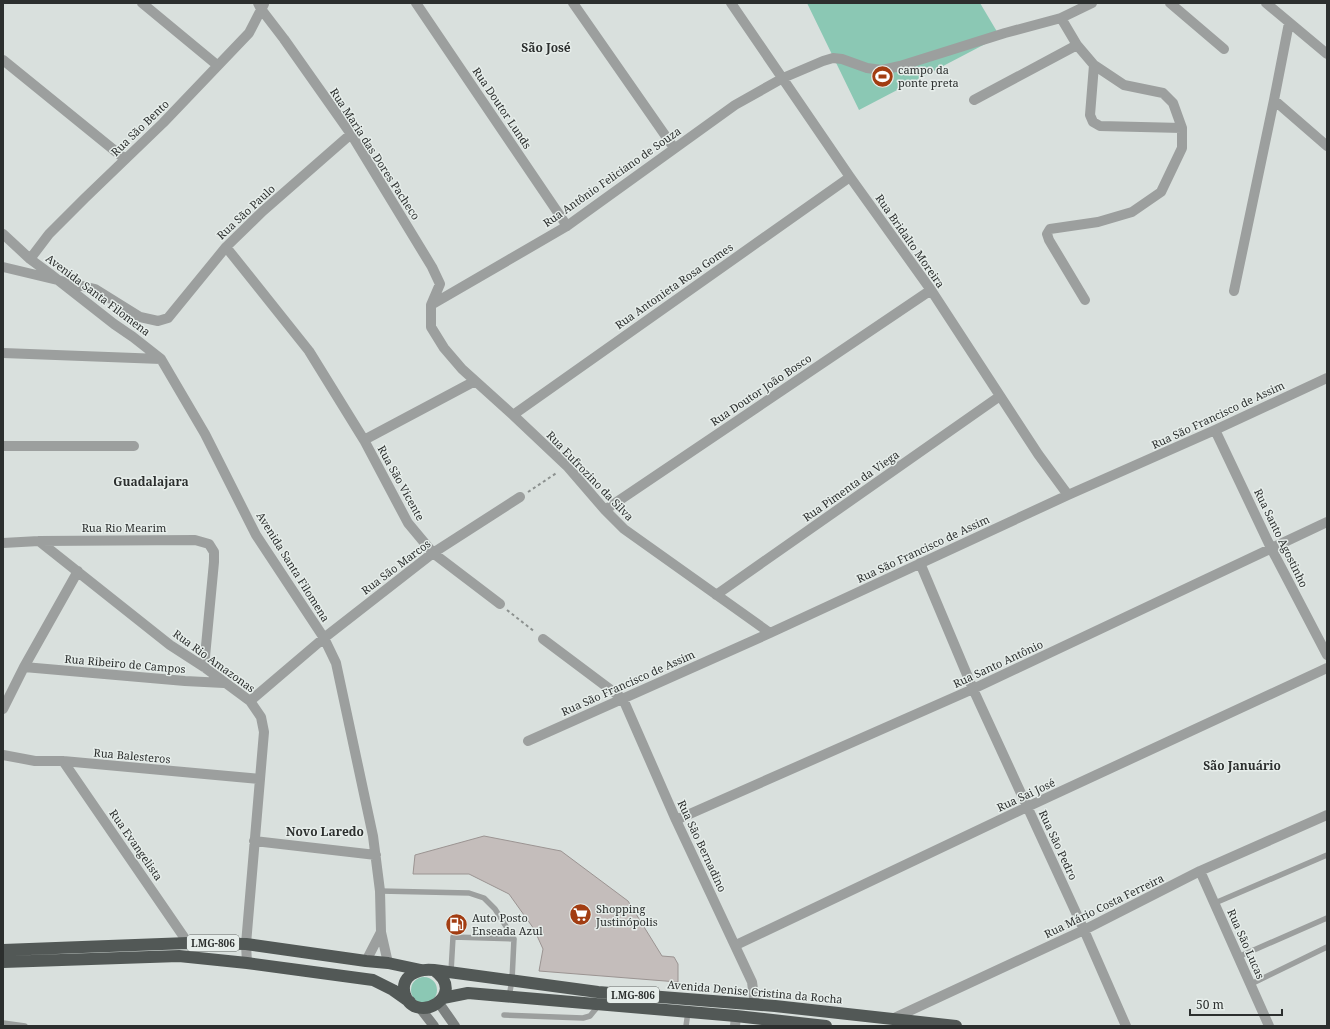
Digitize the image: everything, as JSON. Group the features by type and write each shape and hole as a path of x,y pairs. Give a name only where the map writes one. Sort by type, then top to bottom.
{"highway":[{"name":"LMG-806","path":"3,950 188,943 246,944 388,963 421,970 434,970"},
{"name":"LMG-806","path":"3,962 179,956 247,963 373,980 393,990 416,1006 427,1008 434,1006 441,1000 468,993 688,1012 735,1021 826,1026"},
{"path":"416,1006 408,1000 404,987 409,976 414,972 421,970"},
{"name":"Avenida Denise Cristina da Rocha","path":"434,970 598,992 755,1004 956,1026"},
{"path":"434,970 443,979 445,985 445,992 441,1000"}],"street":[{"path":"142,3 217,66"},
{"name":"Rua Doutor Lunds","path":"416,3 568,226"},
{"path":"574,3 674,148"},
{"name":"Rua Bridalto Moreira","path":"731,3 850,176 931,290 1038,454 1068,495"},
{"name":"Rua Antônio Feliciano de Souza","path":"431,305 568,226 735,105 783,78 833,58 842,59 867,68 882,70 900,66 1061,18 1092,3"},
{"path":"1170,3 1224,49"},
{"path":"1266,3 1327,54"},
{"name":"Rua São Bento","path":"30,259 49,234 163,123 249,33 261,5"},
{"name":"Rua Maria das Dores Pacheco","path":"261,5 351,134 432,267 440,284 431,305"},
{"path":"1061,18 1077,46 1094,65 1124,85 1163,93 1173,103 1182,128 1182,148 1161,192 1132,212 1098,222 1050,229 1047,234 1049,240 1085,300"},
{"path":"1234,291 1289,22"},
{"path":"974,100 1077,46"},
{"path":"3,60 125,159"},
{"path":"1094,65 1090,115 1093,122 1100,126 1182,128"},
{"path":"1274,100 1327,146"},
{"name":"Rua São Paulo","path":"59,281 95,289 140,317 158,321 168,318 226,247 269,206 351,134"},
{"name":"Rua Antonieta Rosa Gomes","path":"513,415 850,176"},
{"name":"Avenida Santa Filomena","path":"3,234 30,259 161,359 205,434 256,535 324,638 336,663 373,836 380,891 381,932 388,963"},
{"name":"Rua São Vicente","path":"226,247 308,351 364,440 408,523 433,553 500,604"},
{"path":"3,267 59,281"},
{"name":"Rua Doutor João Bosco","path":"605,510 931,290"},
{"name":"Rua Eufrozino da Silva","path":"431,305 431,327 444,348 462,369 567,466 605,510 624,529 770,633"},
{"path":"3,353 161,359"},
{"name":"Rua São Francisco de Assim","path":"528,741 770,633 1068,495 1215,430 1327,378"},
{"path":"364,440 476,381"},
{"name":"Rua Pimenta da Viega","path":"716,595 1000,396"},
{"name":"Rua Santo Agostinho","path":"1215,430 1271,548 1327,655"},
{"path":"3,446 134,446"},
{"name":"Rua São Marcos","path":"250,701 324,638 433,553 520,496"},
{"name":"Rua Santo Antônio","path":"676,820 972,689 1327,522"},
{"name":"Rua Rio Mearim","path":"40,541 195,540 209,544 214,552 214,562 204,667"},
{"path":"3,543 40,541"},
{"name":"Rua Rio Amazonas","path":"40,541 170,645 204,667 250,701 261,717 264,732 246,944 247,963"},
{"name":"Rua São Pedro","path":"920,563 972,689 1084,930 1126,1026"},
{"path":"3,709 24,667 78,571"},
{"path":"543,639 624,699"},
{"name":"Rua Ribeiro de Campos","path":"24,667 224,683"},
{"name":"Rua Sai José","path":"736,945 1027,807 1327,668"},
{"name":"Rua São Bernadino","path":"624,699 676,820 736,945 752,982 755,1004"},
{"name":"Rua Balesteros","path":"3,755 35,761 63,761 260,780"},
{"name":"Rua Evangelista","path":"63,761 188,943"},
{"name":"Rua Mário Costa Ferreira","path":"892,1019 1084,930 1200,872 1327,815"},
{"path":"254,841 376,855"},
{"name":"Rua São Lucas","path":"1200,872 1269,1026"},
{"name":"Avenida Santa Filomena","path":"366,961 381,932"},
{"path":"441,1000 455,1026"},
{"path":"416,1006 434,1026"}],"lane":[{"path":"1215,903 1327,855"},
{"path":"380,891 469,893 484,898 495,909 514,939 512,980 509,997"},
{"path":"1238,956 1327,918"},
{"path":"451,972 453,937 514,939"},
{"path":"1251,984 1327,947"},
{"path":"504,1015 583,1018 594,1013 599,1004"},
{"path":"686,1026 688,1012"},
{"path":"3,1023 25,1026"}],"path":[{"path":"520,496 567,466"},
{"path":"500,604 543,639"}],"green space":[{"name":"campo da ponte preta","path":"807,3 980,3 999,35 989,42 859,110"},
{"path":"424,977 433,981 437,990 433,999 424,1003 415,999 411,990 415,981"}],"building":[{"name":"Shopping Justinópolis","path":"484,836 561,851 628,901 662,956 674,957 678,964 678,982 539,971 543,949 534,929 509,894 469,874 413,874 415,855"}],"place":[{"name":"campo da ponte preta","path":"883,76"},
{"name":"Shopping Justinópolis","path":"580,915"},
{"name":"Auto Posto Enseada Azul","path":"456,924"}],"district":[{"name":"São José","path":"546,48"},
{"name":"Guadalajara","path":"151,482"},
{"name":"São Januário","path":"1242,766"},
{"name":"Novo Laredo","path":"325,832"}]}
